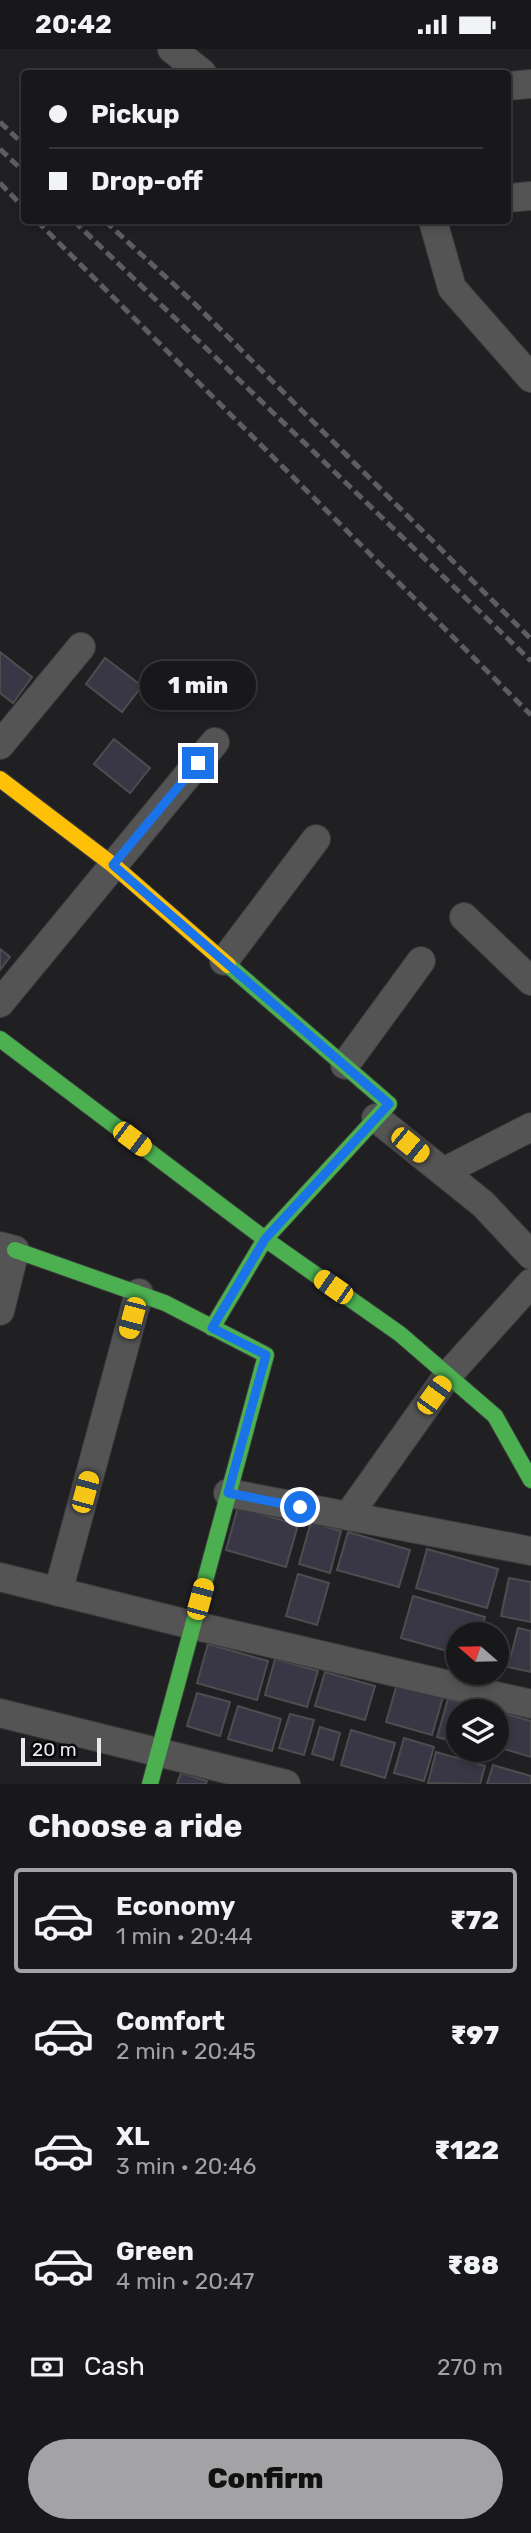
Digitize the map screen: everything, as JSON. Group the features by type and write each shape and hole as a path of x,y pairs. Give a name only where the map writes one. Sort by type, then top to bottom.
{"street":[{"path":"172,49 198,70"},
{"path":"511,86 531,84"},
{"path":"511,198 531,196"},
{"path":"434,224 452,288 531,378"},
{"path":"0,745 81,647"},
{"path":"0,1003 215,742"},
{"path":"0,779 113,865 389,1104 265,1239 212,1328"},
{"path":"223,961 316,839"},
{"path":"464,917 531,981"},
{"path":"345,1065 421,961"},
{"path":"0,1039 265,1239 400,1334 495,1416 531,1480"},
{"path":"376,1118 483,1204 531,1255"},
{"path":"443,1172 531,1127"},
{"path":"0,1311 7,1248 165,1303 266,1355 150,1784"},
{"path":"348,1516 448,1375 531,1283"},
{"path":"58,1592 139,1293"},
{"path":"228,1493 531,1551"},
{"path":"0,1577 531,1704"},
{"path":"0,1713 286,1784"}],"building":[{"path":"0,652 32,677 13,703 0,693"},
{"path":"105,658 142,686 122,712 86,684"},
{"path":"114,739 150,768 130,793 94,764"},
{"path":"0,949 10,957 0,970"},
{"path":"238,1507 298,1525 286,1567 226,1550"},
{"path":"311,1522 341,1531 330,1573 299,1564"},
{"path":"348,1532 410,1550 399,1587 337,1570"},
{"path":"427,1549 498,1569 487,1608 416,1588"},
{"path":"298,1574 329,1583 317,1625 286,1616"},
{"path":"509,1578 531,1582 531,1622 501,1616"},
{"path":"413,1596 485,1617 484,1622 446,1622 446,1651 401,1638"},
{"path":"518,1628 531,1631 531,1672 509,1667"},
{"path":"208,1644 268,1661 257,1700 197,1683"},
{"path":"275,1659 318,1671 307,1707 265,1695"},
{"path":"325,1672 375,1686 365,1720 315,1706"},
{"path":"397,1684 443,1697 432,1735 386,1722"},
{"path":"197,1693 230,1702 220,1736 187,1726"},
{"path":"238,1706 281,1719 272,1751 228,1739"},
{"path":"446,1706 446,1740 437,1737"},
{"path":"290,1714 314,1720 304,1755 279,1748"},
{"path":"509,1715 531,1721 531,1757 509,1751"},
{"path":"320,1727 340,1733 333,1760 312,1754"},
{"path":"351,1730 395,1743 385,1778 341,1765"},
{"path":"404,1738 434,1747 424,1781 394,1773"},
{"path":"436,1752 446,1755 446,1762 471,1762 485,1766 480,1784 428,1783"},
{"path":"493,1765 531,1776 531,1784 487,1784"},
{"path":"181,1773 207,1781 206,1784 177,1784"}],"railway":[{"path":"0,122 21,142"},
{"path":"0,149 21,169"},
{"path":"0,183 21,205"},
{"path":"40,224 531,715"},
{"path":"77,224 531,661"},
{"path":"108,224 193,302 531,639"}],"traffic: fast":[{"path":"212,1328 265,1239 389,1104 228,965"},
{"path":"0,1039 265,1239 400,1334 495,1416 531,1480"},
{"path":"15,1250 165,1303 266,1355 150,1784"}],"traffic: slow":[{"path":"0,779 113,865 228,965"}],"route":[{"path":"198,763 113,865 389,1104 265,1239 212,1328 266,1355 228,1493 300,1507"}]}
